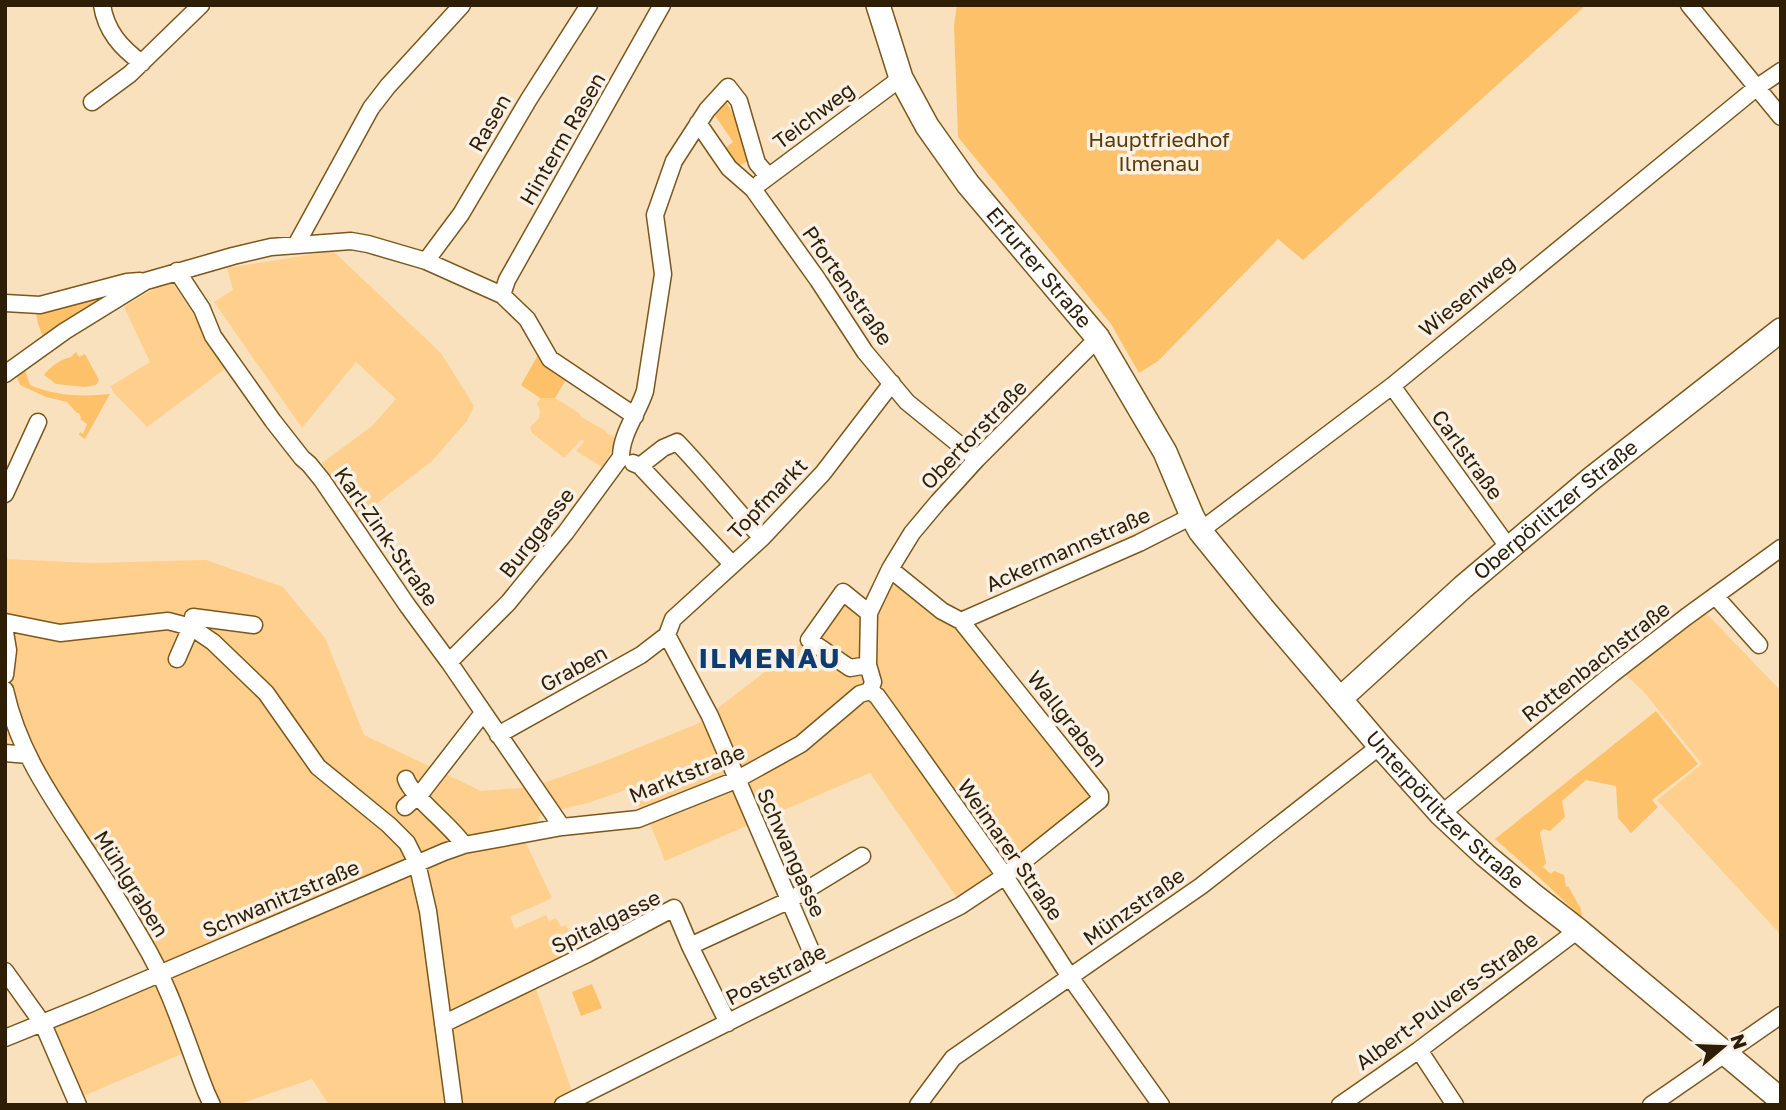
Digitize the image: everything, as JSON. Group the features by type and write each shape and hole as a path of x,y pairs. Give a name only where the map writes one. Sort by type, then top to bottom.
{"main road":[{"name":"Erfurter Straße","path":"878,5 901,78 927,126 968,184 1098,338 1145,416 1196,523"},
{"name":"Oberpörlitzer Straße","path":"1340,699 1463,587 1600,471 1781,330"},
{"name":"Unterpörlitzer Straße","path":"1196,523 1264,610 1441,814 1485,855 1781,1100"}],"street":[{"path":"102,5 110,32 126,51 142,63"},
{"path":"92,102 130,74 201,5"},
{"path":"296,245 371,108 462,5"},
{"name":"Rasen","path":"426,261 461,214 589,5"},
{"name":"Hinterm Rasen","path":"502,295 507,280 662,5"},
{"path":"1689,5 1781,117"},
{"name":"Wiesenweg","path":"1196,523 1392,386 1756,88 1781,71"},
{"name":"Teichweg","path":"752,189 901,78"},
{"path":"5,374 65,331 146,281 271,247 351,241 426,261 502,295 527,319 551,359 635,416 645,391 663,274 655,215 674,161 707,110 729,87 738,101 757,163 768,176"},
{"name":"Pfortenstraße","path":"698,123 729,168 752,189 818,280 865,352 907,402 978,459"},
{"name":"Karl-Zink-Straße","path":"177,271 202,309 213,336 273,421 322,480 354,525 562,827"},
{"path":"5,303 40,305 127,282 146,281"},
{"name":"Obertorstraße","path":"869,613 890,569 912,533 978,459 1098,338"},
{"name":"Topfmarkt","path":"667,635 673,619 762,538 823,473 892,383"},
{"name":"Carlstraße","path":"1392,386 1508,548"},
{"name":"Burggasse","path":"449,662 508,603 566,532 621,457 621,444 635,416"},
{"path":"5,494 38,422"},
{"path":"640,466 663,448 677,442 762,538"},
{"path":"621,457 640,466 732,564"},
{"name":"Ackermannstraße","path":"961,621 1139,543 1196,523"},
{"name":"Rottenbachstraße","path":"1441,814 1611,675 1781,548"},
{"name":"Wallgraben","path":"890,569 942,611 961,621 1100,795 1101,800 1005,876"},
{"path":"868,665 850,668 809,640 843,592 869,613 868,665 873,682 870,691"},
{"path":"1716,597 1759,645"},
{"path":"177,659 191,627 192,617 254,625"},
{"path":"5,675 7,626 60,634 168,621 191,627 213,642 266,693 318,766 407,843 417,863 430,924 454,1105"},
{"path":"213,642 229,621"},
{"name":"Graben","path":"498,735 641,655 667,635"},
{"name":"Schwangasse","path":"667,635 710,716 821,974"},
{"name":"Mühlgraben","path":"5,690 9,709 28,755 48,793 161,973 212,1105"},
{"name":"Weimarer Straße","path":"870,691 877,696 1005,876 1070,977 1161,1105"},
{"name":"Marktstraße","path":"417,863 464,845 562,827 638,819 736,780 801,744 860,694 870,691"},
{"path":"414,798 483,713"},
{"name":"Münzstraße","path":"918,1105 953,1058 1193,892 1380,746"},
{"path":"5,753 28,755"},
{"path":"406,779 414,798 456,834 464,845"},
{"path":"690,946 790,900 862,856"},
{"name":"Schwanitzstraße","path":"5,1038 417,863"},
{"name":"Poststraße","path":"565,1104 960,906 1005,876"},
{"name":"Spitalgasse","path":"443,1024 674,908 728,1023"},
{"name":"Albert-Pulvers-Straße","path":"1340,1105 1419,1050 1578,930"},
{"path":"5,971 43,1024 78,1105"},
{"path":"1651,1105 1781,1015"},
{"path":"1419,1050 1455,1105"}],"shaded area":[{"path":"333,251 441,353 474,406 467,421 432,461 359,517 322,463 372,426 396,399 356,362 302,428 214,302 233,290 227,268"},
{"path":"170,279 226,368 147,427 113,392 111,386 150,362 124,307"},
{"path":"540,398 555,398 617,438 602,467 576,451 584,442 582,439 564,458 532,433 530,427 539,418 540,410 537,404"},
{"path":"5,559 92,563 206,560 283,587 325,638 364,735 481,791 532,787 697,724 805,641 840,587 865,603 891,562 960,626 1094,795 1001,870 958,899 870,773 665,861 631,788 588,803 541,814 525,841 552,898 510,917 515,929 546,915 549,921 556,918 561,927 566,925 579,953 534,983 573,1094 551,1105 329,1105 312,1079 237,1105 206,1105 184,1053 81,1097 51,1026 167,980 58,797 29,742 5,740"},
{"path":"1706,613 1781,691 1781,935 1657,800 1702,764 1643,691 1626,675"}],"green space":[{"name":"Hauptfriedhof Ilmenau","path":"957,5 1586,5 1303,260 1278,239 1158,361 1139,373 1111,324 958,137 954,25"},
{"path":"724,99 751,160 736,167 724,149 733,142 714,114"},
{"path":"116,290 62,323 43,337 36,313"},
{"path":"76,352 79,357 85,354 99,380 96,385 85,387 56,384 44,375 49,369"},
{"path":"538,355 566,380 555,398 540,398 521,385"},
{"path":"25,370 30,385 50,391 79,395 110,394 85,439 79,435 80,432 83,434 87,424 67,402 46,397 20,385 17,377"},
{"path":"1656,711 1698,764 1652,800 1658,807 1631,833 1618,818 1616,786 1586,780 1562,801 1565,817 1550,831 1543,829 1540,833 1546,863 1543,867 1551,874 1554,871 1564,875 1566,887 1568,886 1581,909 1582,918 1495,839"},
{"path":"592,984 602,1008 581,1016 572,992"}],"district":[{"name":"ILMENAU","path":"770,658"}]}
